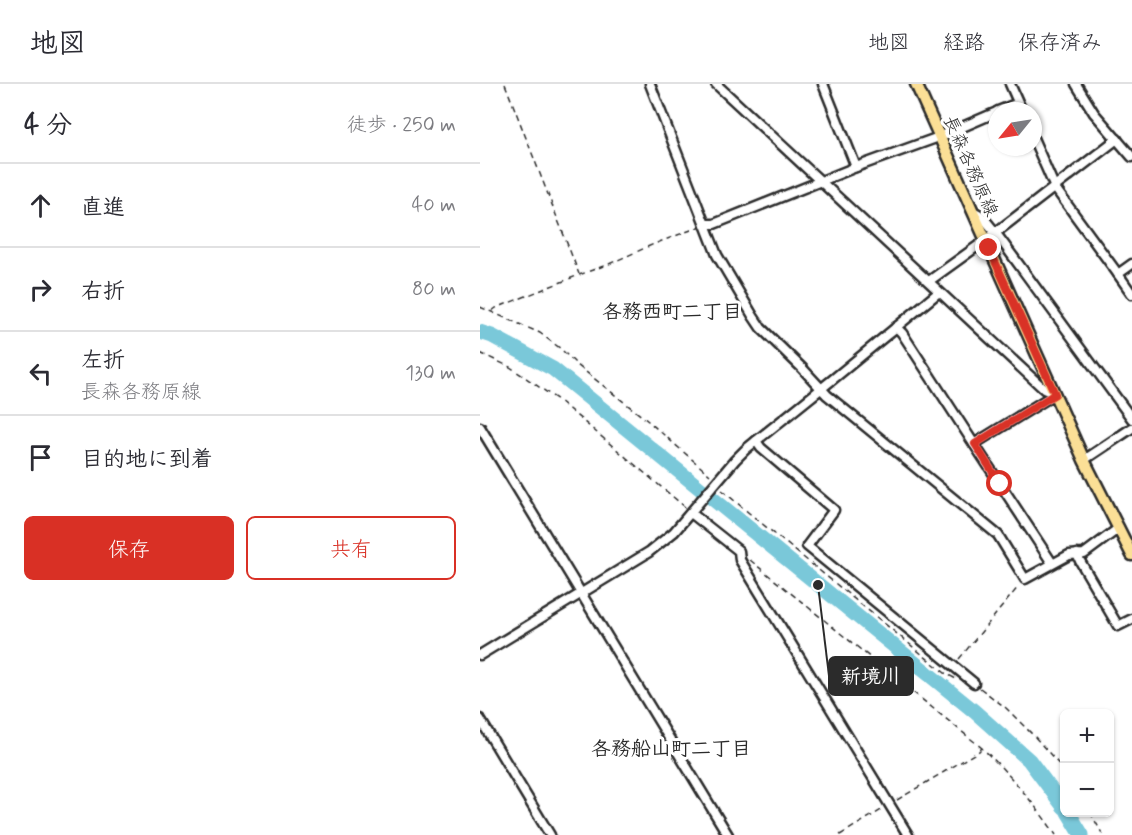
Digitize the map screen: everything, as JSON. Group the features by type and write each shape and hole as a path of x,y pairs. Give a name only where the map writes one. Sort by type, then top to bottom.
{"main road":[{"name":"長森各務原線","path":"916,84 1084,460 1132,555"}],"street":[{"path":"650,84 717,255 753,316 772,340 827,395 998,535 1025,579 1069,555 1084,554 1119,528"},
{"path":"716,84 1044,389 1055,394"},
{"path":"823,84 856,167"},
{"path":"1010,84 1018,102"},
{"path":"1076,84 1094,113 1132,157"},
{"path":"705,224 714,224 856,167 939,137 988,115"},
{"path":"929,282 1117,139"},
{"path":"1041,156 1055,188 1132,294"},
{"path":"973,211 982,216 995,232 1132,419"},
{"path":"1118,274 1132,264"},
{"path":"480,655 649,552 674,532 735,460 756,441 939,292"},
{"path":"896,327 1052,563"},
{"path":"975,444 1055,394"},
{"path":"480,427 728,835"},
{"path":"1084,460 1132,428"},
{"path":"756,441 761,448 834,510 807,546 974,683"},
{"path":"691,513 739,551 740,560 908,835"},
{"path":"1077,554 1118,626 1132,619"},
{"path":"480,719 550,835"}],"path":[{"path":"505,84 579,275"},
{"path":"492,312 496,308 705,224"},
{"path":"480,307 540,333 561,348 577,365 648,421 749,513 945,673 959,681 974,683 1006,708 1060,765"},
{"path":"480,353 510,367 558,400 691,513"},
{"path":"739,551 982,748 1035,805 1056,835"},
{"path":"953,667 1025,579"},
{"path":"840,835 982,748"},
{"path":"1092,817 1103,835"}],"waterway":[{"path":"480,332 492,336 553,369 974,711 1029,760 1060,802"},
{"path":"1071,817 1082,835"}],"place":[{"name":"新境川","path":"818,585"}],"district":[{"name":"各務西町二丁目","path":"672,311"},
{"name":"各務船山町二丁目","path":"671,748"}],"route":[{"path":"989,248 1055,394 975,444 1000,484"}]}
